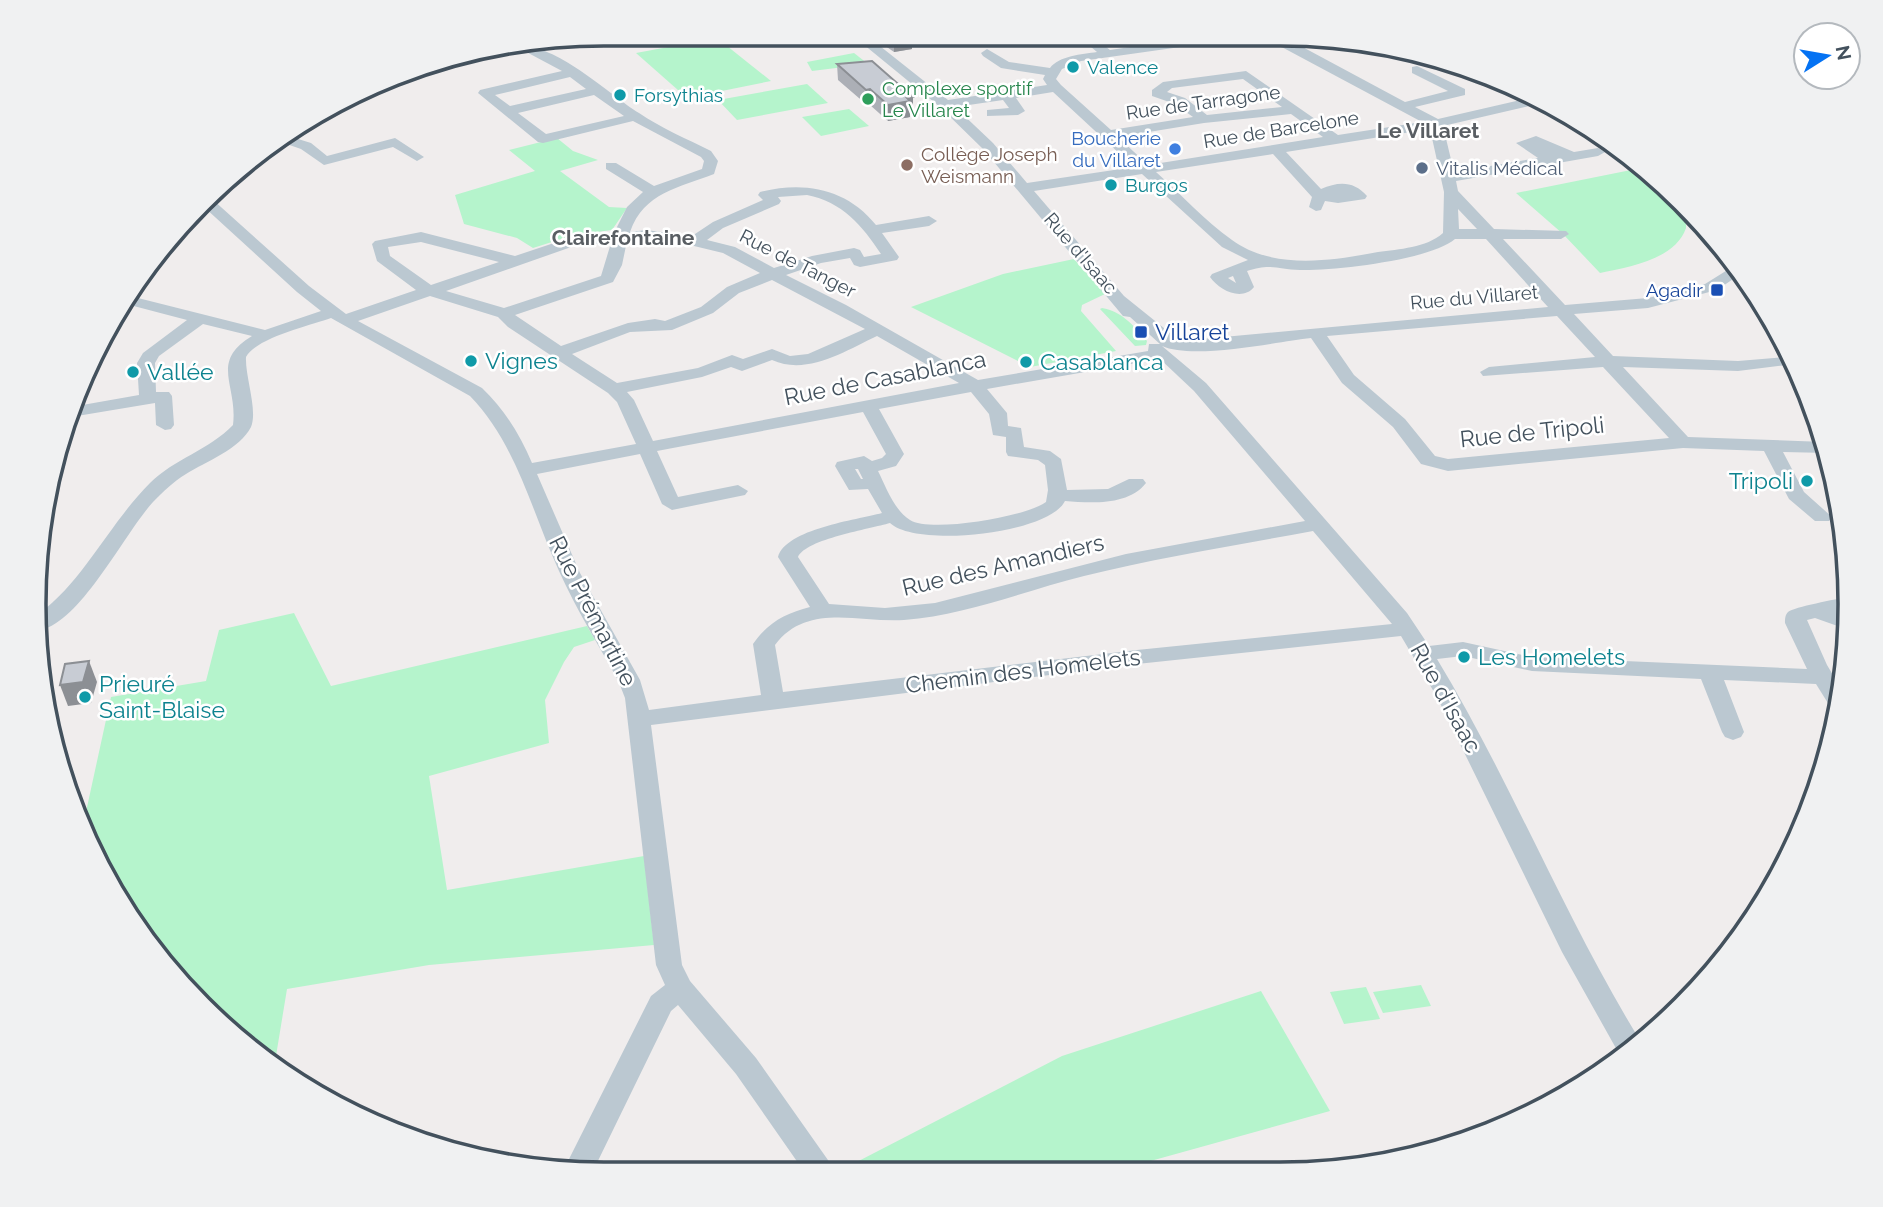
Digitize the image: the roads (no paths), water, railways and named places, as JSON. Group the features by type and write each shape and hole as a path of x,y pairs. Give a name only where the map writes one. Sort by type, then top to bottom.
{"street":[{"name":"Rue d'Isaac","path":"872,46 945,104 988,146 1122,300 1135,322 1169,350 1407,629 1424,653 1462,723 1593,987 1626,1041"},
{"path":"1097,46 1108,54"},
{"path":"1162,46 1068,61 1052,72 1049,79 1145,170 1227,244 1241,253 1288,265 1321,266 1426,248 1442,242 1451,234 1561,234"},
{"path":"1287,46 1436,124 1449,185 1451,234"},
{"path":"504,313 607,279 613,272 620,236 644,196 651,190 709,171 711,158 635,117 572,73 529,50"},
{"path":"987,53 1005,65 1052,72"},
{"path":"1405,106 1460,92 1417,70"},
{"path":"572,73 485,93 543,139 635,117"},
{"path":"1203,119 1180,100 1157,93 1168,85 1245,75 1294,110"},
{"path":"1435,79 1417,83 1441,96"},
{"path":"945,104 1056,88"},
{"path":"508,111 597,90"},
{"path":"992,114 1018,111 1006,95"},
{"name":"Rue de Barcelone","path":"1025,188 1436,124 1526,103"},
{"name":"Rue de Tarragone","path":"1108,135 1203,119 1294,110 1336,140"},
{"path":"1552,160 1523,143 1536,139 1572,156"},
{"path":"291,141 306,146 324,161 395,142 417,157"},
{"path":"1276,149 1318,201"},
{"path":"1449,185 1552,160 1598,152"},
{"path":"611,166 651,190"},
{"path":"1449,185 1560,311 1683,442"},
{"path":"567,349 689,309 698,314 733,290 818,259 855,253 860,262 891,257 874,230 858,212 820,192 799,188 765,195 774,201 718,225 695,241"},
{"name":"Rue Prémartine","path":"212,206 303,289 338,316 476,392 492,408 512,438 570,573 629,680 636,698 669,965 680,988 746,1066 814,1162"},
{"path":"874,230 929,221"},
{"name":"Rue de Tanger","path":"46,620 63,608 141,504 158,486 184,466 220,445 242,426 245,407 237,356 251,342 266,335 427,290 575,241 646,235 695,241 729,250 976,386"},
{"path":"514,261 421,237 380,244 383,258 427,290 504,313 514,323 567,349 580,367 614,389 625,400 667,493 707,485 712,496 738,491"},
{"path":"1239,271 1261,260"},
{"name":"Rue du Villaret","path":"1169,350 1316,332 1670,299 1711,286 1729,274"},
{"path":"133,304 202,317 266,335"},
{"path":"148,399 146,363 152,353 202,317"},
{"path":"614,389 702,372 732,360 742,366 772,354 788,361 811,359 878,330"},
{"name":"Rue de Tripoli","path":"1316,332 1348,379 1399,423 1428,460 1436,464 1448,466 1683,442 1815,447"},
{"name":"Rue de Casablanca","path":"528,470 1169,350"},
{"path":"1489,372 1607,361 1738,366 1781,361"},
{"path":"868,406 895,454 871,475 894,516 915,531 952,531 1048,512 1057,495 1054,463 1043,455 1014,452 1015,432 999,431 998,413 976,386"},
{"path":"80,411 163,396 165,425"},
{"path":"1770,445 1796,495 1822,517"},
{"path":"1057,495 1105,496 1125,492 1136,484"},
{"path":"822,610 792,567 788,557 790,550 804,540 894,516"},
{"name":"Rue des Amandiers","path":"773,701 764,644 772,631 786,622 822,610 876,614 925,612 1065,574 1319,524"},
{"path":"1831,689 1796,623 1796,616 1838,605"},
{"path":"1815,610 1837,618"},
{"name":"Chemin des Homelets","path":"639,719 1137,657 1407,629"},
{"path":"1424,653 1463,649 1532,664 1824,677"},
{"path":"1710,673 1733,732"},
{"path":"583,1161 661,1004 680,988"}],"place":[{"name":"Valence","path":"1073,67"},
{"name":"Forsythias","path":"620,95"},
{"name":"Complexe sportif Le Villaret","path":"868,99"},
{"name":"Boucherie du Villaret","path":"1175,149"},
{"name":"Collège Joseph Weismann","path":"907,165"},
{"name":"Vitalis Médical","path":"1422,168"},
{"name":"Burgos","path":"1111,185"},
{"name":"Agadir","path":"1717,290"},
{"name":"Villaret","path":"1141,332"},
{"name":"Vignes","path":"471,361"},
{"name":"Casablanca","path":"1026,362"},
{"name":"Vallée","path":"133,372"},
{"name":"Tripoli","path":"1807,481"},
{"name":"Les Homelets","path":"1464,657"},
{"name":"Prieuré Saint-Blaise","path":"85,697"}],"district":[{"name":"Le Villaret","path":"1428,131"},
{"name":"Clairefontaine","path":"623,238"}]}
